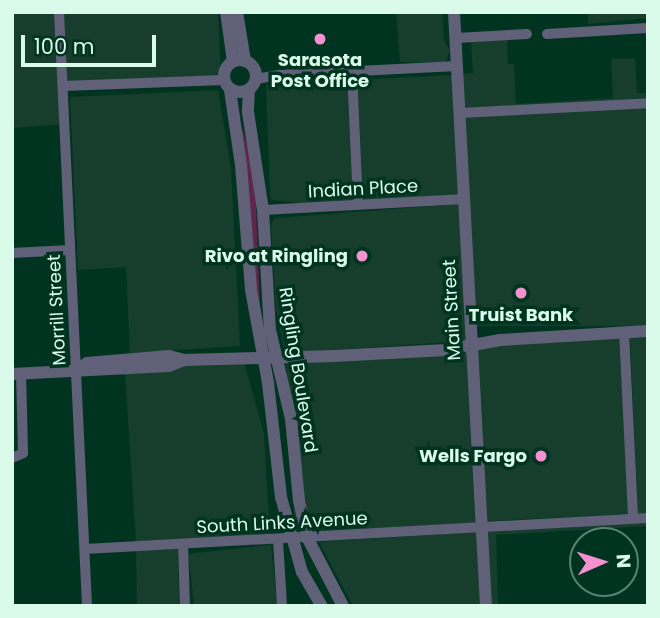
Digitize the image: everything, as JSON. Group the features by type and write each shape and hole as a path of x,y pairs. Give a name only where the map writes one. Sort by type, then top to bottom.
{"street":[{"name":"Morrill Street","path":"60,12 87,606"},
{"path":"226,12 239,61"},
{"path":"237,12 239,61"},
{"name":"Main Street","path":"454,12 486,606"},
{"path":"547,34 648,27"},
{"path":"456,38 527,34"},
{"path":"227,85 226,68 239,61"},
{"path":"239,61 253,67 252,85"},
{"path":"63,86 227,85 238,93 279,75 457,66"},
{"path":"352,72 358,205"},
{"name":"Ringling Boulevard","path":"227,85 241,165 251,290 263,357 285,540 322,606"},
{"name":"Ringling Boulevard","path":"252,85 248,112 263,210 265,291 291,419 299,501 308,539 343,606"},
{"path":"460,113 648,103"},
{"name":"Indian Place","path":"263,210 465,199"},
{"path":"12,254 70,250"},
{"path":"12,458 23,453 17,374 76,370 87,373 169,366 184,360 410,352 500,340 648,331"},
{"path":"624,332 633,519"},
{"name":"South Links Avenue","path":"85,549 308,539 648,518"},
{"path":"282,606 285,540"},
{"path":"183,544 185,606"}],"shaded area":[{"path":"12,12 218,12 221,78 64,86 65,124 12,128"},
{"path":"396,12 442,12 444,41 450,50 446,62 400,62"},
{"path":"588,12 648,12 648,18 588,24"},
{"path":"507,40 508,64 514,64 516,104 613,98 611,59 635,58 637,93 648,93 648,98 465,108 462,74 473,73 471,42"},
{"path":"452,75 458,195 363,200 357,80"},
{"path":"347,82 353,201 309,204 273,200 270,197 266,85"},
{"path":"218,90 231,168 240,346 130,353 126,267 78,270 70,97"},
{"path":"465,108 648,108 648,326 465,326"},
{"path":"243,130 255,180 260,310 251,264 238,131"},
{"path":"460,204 466,341 285,353 276,311 271,224 275,218"},
{"path":"648,336 648,513 638,514 630,337"},
{"path":"619,337 628,514 484,521 475,345"},
{"path":"466,351 475,523 295,532 286,360"},
{"path":"244,362 264,433 270,536 136,542 125,374 169,371 184,365"},
{"path":"648,523 648,526 569,527 569,531 496,535 498,606 491,606 487,531"},
{"path":"476,532 480,606 353,606 319,542"},
{"path":"271,545 277,606 194,606 188,554"},
{"path":"178,549 179,606 137,606 136,550"}],"place":[{"name":"Sarasota Post Office","path":"320,39"},
{"name":"Rivo at Ringling","path":"362,256"},
{"name":"Truist Bank","path":"521,293"},
{"name":"Wells Fargo","path":"541,456"}]}
